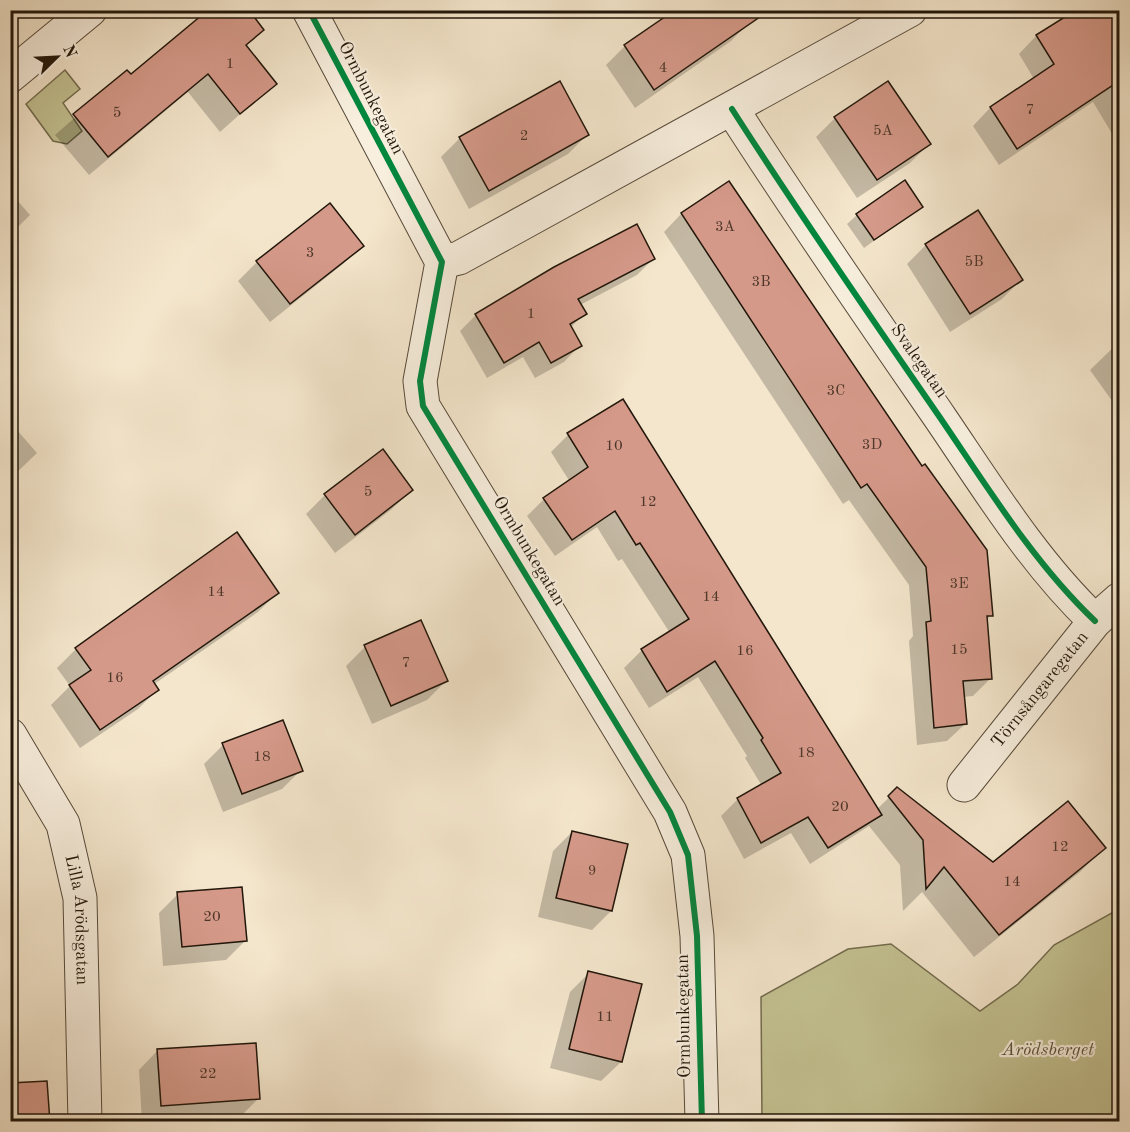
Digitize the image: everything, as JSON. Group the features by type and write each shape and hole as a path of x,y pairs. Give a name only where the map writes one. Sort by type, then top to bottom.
{"street":[{"path":"10,76 90,10"},
{"name":"Ormbunkegatan","path":"309,10 442,262 420,381 423,406 670,812 688,855 697,936 702,1122"},
{"path":"442,262 459,258 910,10"},
{"name":"Svalegatan","path":"732,109 826,253 1003,509 1056,580 1095,621"},
{"name":"Törnsångaregatan","path":"964,785 1095,621 1119,599"},
{"name":"Lilla Arödsgatan","path":"10,735 63,824 80,898 85,1122"}],"green space":[{"path":"65,70 80,89 63,103 82,131 67,144 53,141 26,104"},
{"name":"Arödsberget","path":"1119,906 1119,1121 762,1121 761,997 848,949 891,944 980,1011 1018,984 1054,945 1112,913"}],"building":[{"path":"208,10 249,10 264,30 246,45 277,84 240,114 208,74 108,157 73,114 127,70 131,74"},
{"path":"675,10 770,10 654,90 624,45"},
{"path":"1076,10 1119,10 1119,81 1017,149 990,107 1054,64 1036,35"},
{"path":"560,81 589,135 489,191 459,137"},
{"path":"888,81 931,144 877,180 834,117"},
{"path":"905,180 923,207 874,240 856,214"},
{"path":"729,181 922,466 925,464 987,550 993,616 987,616 992,679 963,681 967,724 934,728 926,622 931,621 926,567 867,484 861,488 681,213"},
{"path":"330,203 364,246 290,304 256,261"},
{"path":"978,210 1023,280 970,314 925,244"},
{"path":"637,224 655,259 578,299 587,314 570,324 582,346 551,363 539,342 504,363 475,314 554,267"},
{"path":"623,399 882,815 828,848 808,817 761,843 737,798 781,773 761,740 763,738 715,661 667,692 641,649 689,619 640,543 636,545 615,511 572,540 543,498 588,467 567,433"},
{"path":"383,449 413,490 355,535 324,494"},
{"path":"237,532 279,593 153,681 159,690 100,730 69,685 91,670 75,648"},
{"path":"421,620 448,681 391,706 364,645"},
{"path":"283,720 303,771 242,794 222,743"},
{"path":"897,787 993,862 1068,801 1106,848 999,935 944,867 926,889 923,840 888,796"},
{"path":"572,831 628,844 612,911 556,898"},
{"path":"242,887 247,941 182,947 177,892"},
{"path":"588,971 642,984 622,1062 569,1049"},
{"path":"256,1043 260,1099 161,1106 157,1049"},
{"path":"47,1081 50,1122 10,1122 10,1083"}],"cycle path":[{"path":"309,10 442,262 420,381 423,406 670,812 688,855 697,936 702,1122"},
{"path":"732,109 835,265 1013,524 1052,575 1095,621"}]}
